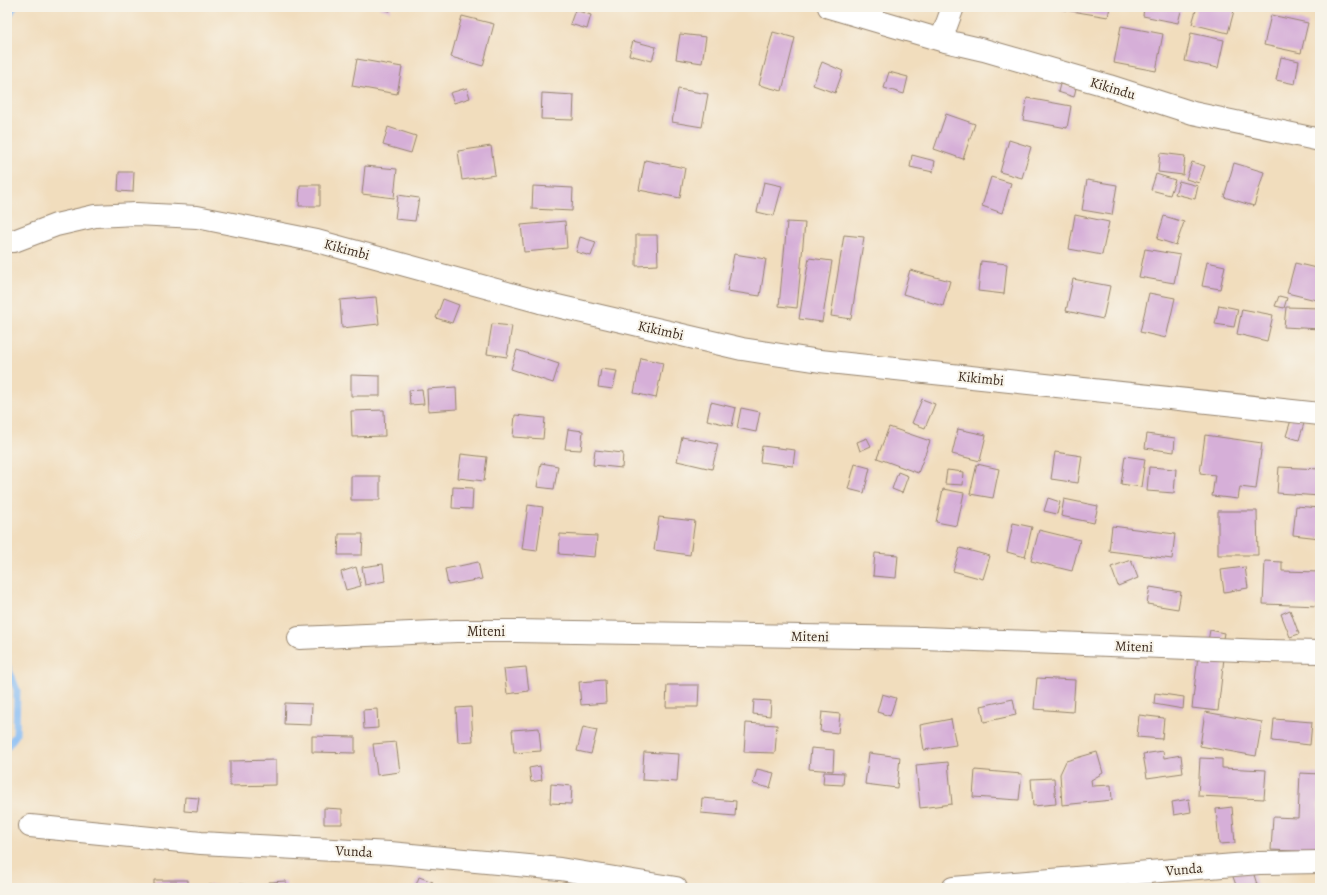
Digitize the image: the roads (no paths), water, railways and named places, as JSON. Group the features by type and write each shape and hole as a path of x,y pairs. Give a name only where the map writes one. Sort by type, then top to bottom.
{"street":[{"name":"Kikindu","path":"829,7 941,40 984,50 1109,86 1193,113 1320,140"},
{"path":"941,40 953,7"},
{"name":"Kikimbi","path":"10,241 56,225 95,216 136,214 198,217 317,241 540,302 742,349 820,361 1320,414"},
{"name":"Miteni","path":"299,638 456,631 522,631 922,638 1320,652"},
{"name":"Vunda","path":"30,826 200,843 390,853 560,869 676,888"},
{"name":"Vunda","path":"953,888 1259,863 1320,862"}],"waterway":[{"path":"7,19 14,7"},
{"path":"7,665 17,690 16,735 7,747"}]}
